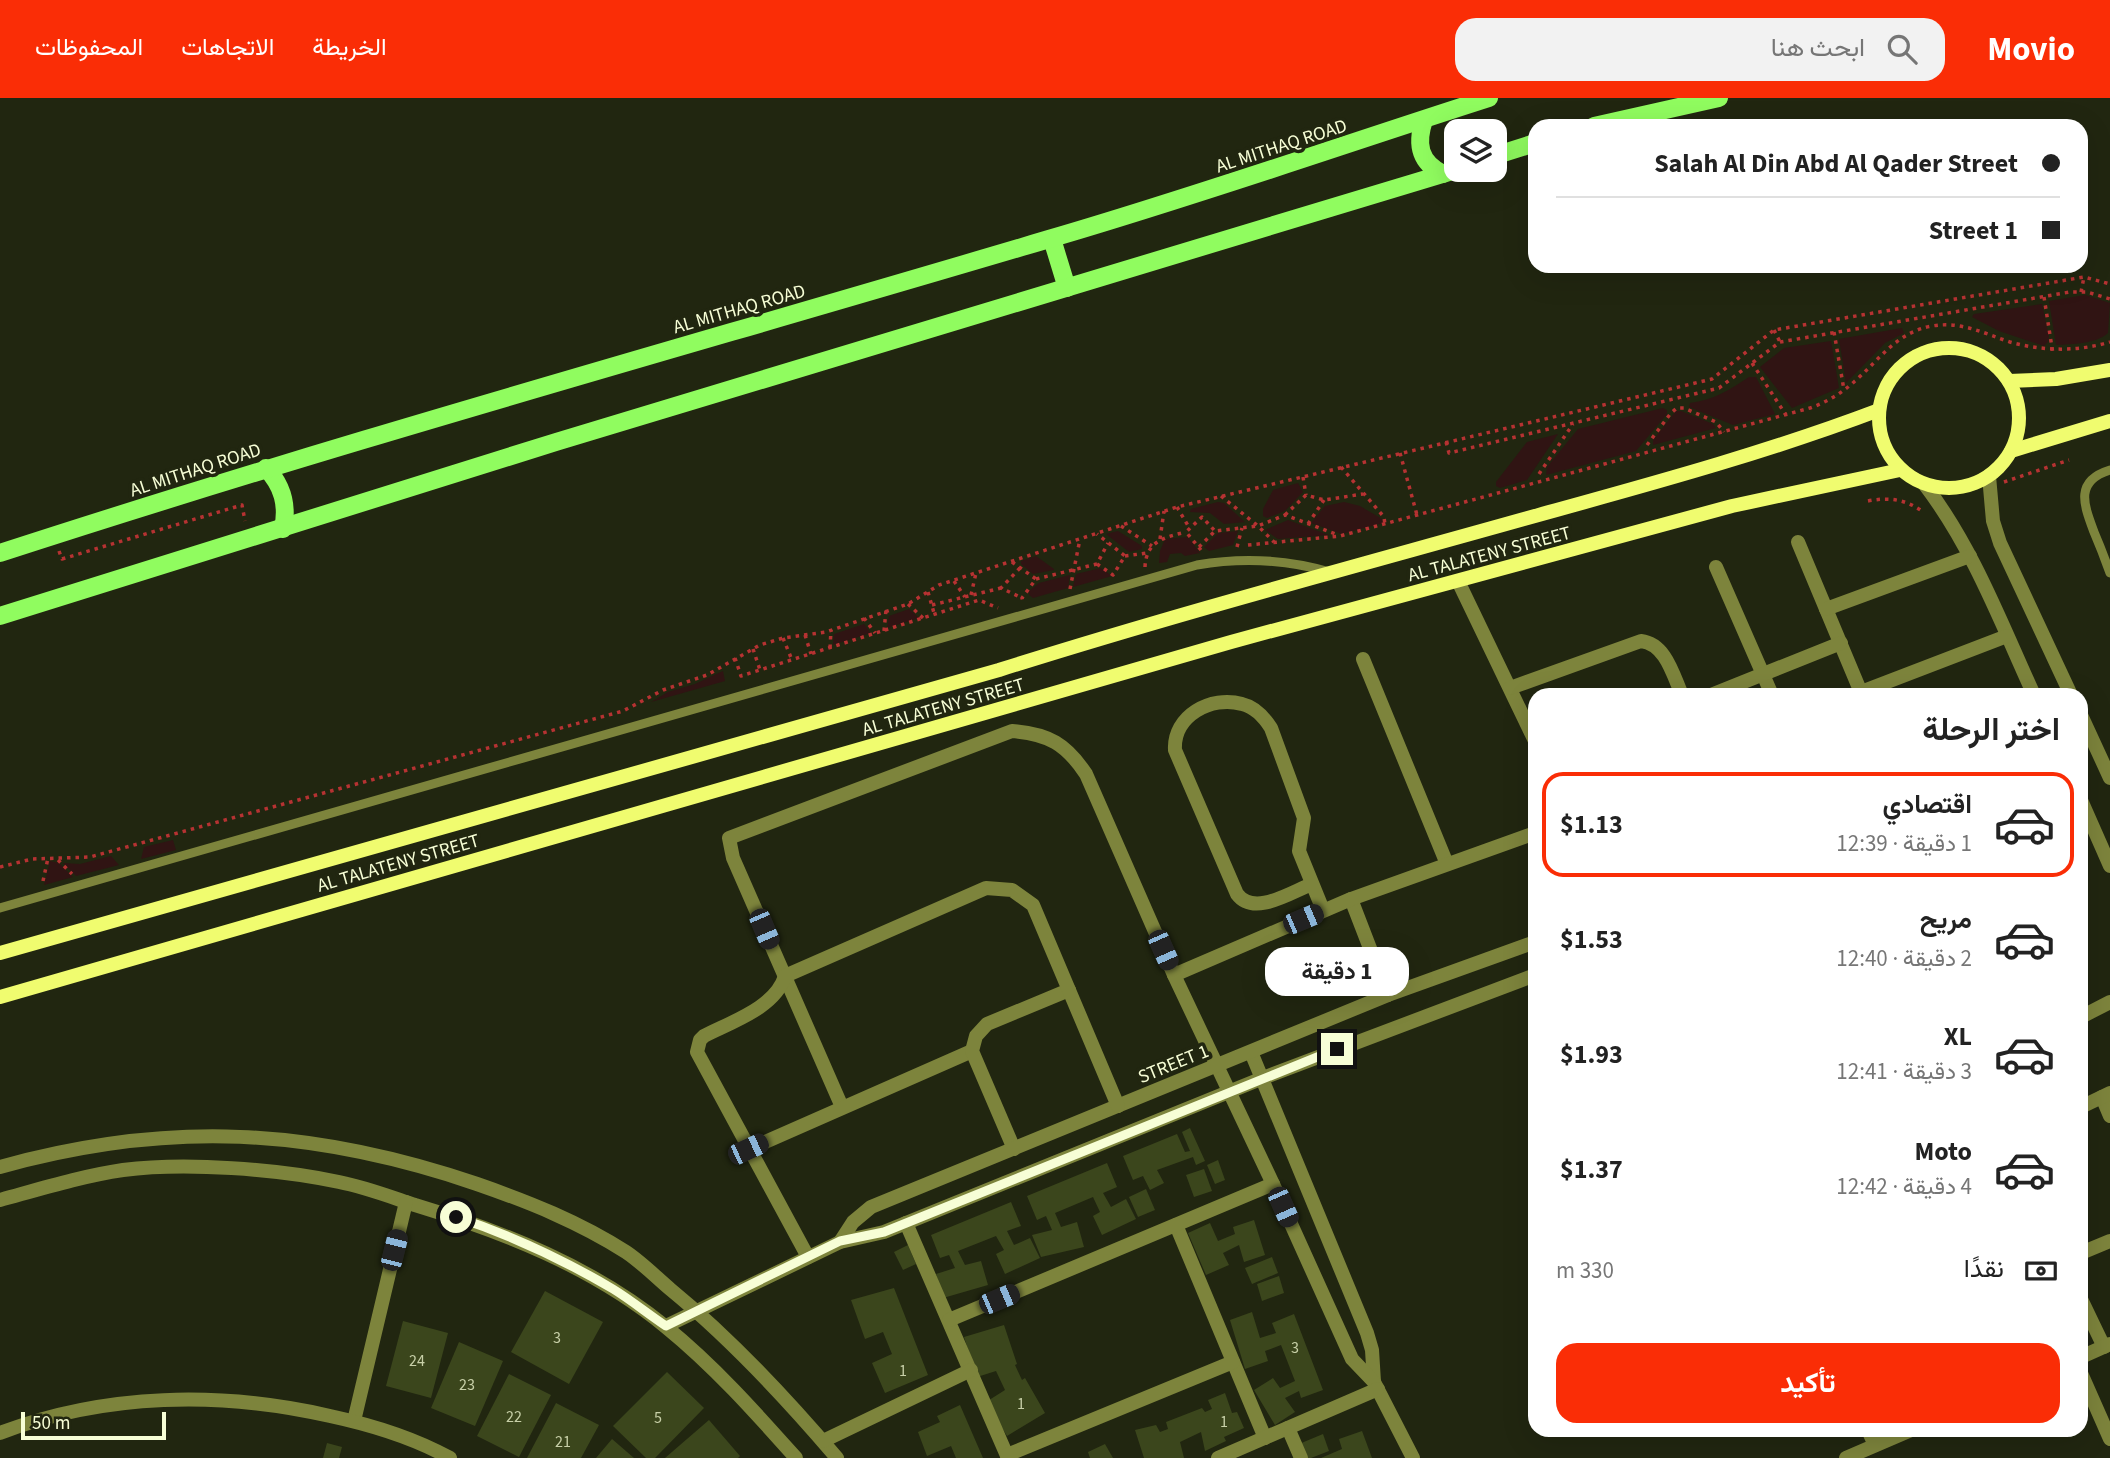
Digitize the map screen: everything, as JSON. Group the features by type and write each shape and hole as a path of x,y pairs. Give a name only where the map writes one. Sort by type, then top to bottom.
{"main road":[{"name":"AL MITHAQ ROAD","path":"0,553 266,468 1052,239 1215,189 1489,98"},
{"path":"1625,119 1719,98"},
{"path":"1424,120 1419,143 1421,153 1426,162 1444,170"},
{"path":"1507,152 1528,145"},
{"path":"0,616 569,438 1444,174"},
{"path":"1052,239 1067,288"},
{"path":"1949,348 1977,353 1995,365 2009,382 2019,409 2017,438 1989,483 1938,488 1925,485 1900,470 1885,448 1878,423 1879,410 1888,382 1897,370 1920,354 1949,348"},
{"path":"2009,382 2056,379 2110,370"},
{"name":"AL TALATENY STREET","path":"0,953 999,670 1129,629 1689,473 1803,438 1879,410"},
{"path":"2011,451 2110,421"},
{"path":"266,468 274,476 284,496 286,507 283,529"},
{"name":"AL TALATENY STREET","path":"0,997 1231,642 1732,506 1900,470"}],"street":[{"path":"1989,483 1993,522 2000,543 2068,688"},
{"path":"1925,485 1970,556 2031,688"},
{"path":"1798,542 1860,688"},
{"path":"1826,609 1970,556"},
{"path":"1716,566 1769,688"},
{"path":"1458,581 1528,726"},
{"path":"1875,688 2007,636"},
{"path":"1510,688 1641,641 1656,646 1662,652 1679,688"},
{"path":"1728,688 1841,643"},
{"path":"1363,659 1447,864"},
{"path":"1312,884 1257,905 1245,902 1237,894 1175,750 1174,741 1179,726 1190,714 1231,702 1250,707 1266,720 1302,810 1304,825 1299,851 1323,911"},
{"path":"2088,727 2106,758 2110,778"},
{"path":"842,1107 733,858 729,838 1012,731 1035,733 1056,741 1073,756 1086,775 1174,975 1352,1359 1376,1386 1413,1458"},
{"path":"2088,816 2110,866"},
{"path":"1174,975 1351,899 1528,835"},
{"path":"808,1257 698,1058 698,1046 704,1036 762,1005 781,987 785,976 986,888 1012,890 1033,905 1118,1106"},
{"path":"1351,899 1388,995"},
{"name":"STREET 1","path":"840,1241 853,1222 871,1207 1388,995 1528,945"},
{"name":"STREET 1","path":"666,1326 840,1241 884,1232 1229,1091 1528,978"},
{"path":"1014,1149 972,1051 976,1036 987,1024 1069,990"},
{"path":"2088,1013 2110,1002"},
{"path":"748,1149 972,1051"},
{"path":"1251,1052 1367,1333 1376,1386"},
{"path":"2088,1104 2106,1095 2110,1116"},
{"path":"0,1167 50,1153 124,1141 198,1136 273,1138 347,1147 419,1164 558,1214 627,1253 697,1311 762,1374 837,1458"},
{"path":"0,1200 57,1184 124,1170 202,1167 272,1172 340,1182 481,1225 543,1252 614,1290 666,1326 741,1397 796,1458"},
{"path":"949,1320 1273,1184"},
{"path":"354,1421 406,1202"},
{"path":"906,1223 1008,1456 1233,1362"},
{"path":"1176,1225 1265,1438"},
{"path":"2088,1250 2110,1241"},
{"path":"2088,1312 2107,1345 2088,1354"},
{"path":"823,1441 971,1370"},
{"path":"1218,1458 1376,1386"},
{"path":"2088,1389 2110,1439"},
{"path":"0,1433 75,1411 145,1401 215,1399 285,1406 354,1421 421,1442 450,1458"},
{"path":"1288,1428 1301,1458"},
{"path":"1871,1437 1875,1445"},
{"path":"1852,1457 1894,1437"}],"lane":[{"path":"2110,470 2094,477 2084,497 2110,573"},
{"path":"0,908 1196,565 1242,559 1287,562 1332,572"}],"path":[{"path":"0,867 32,859 90,857 622,711 663,690 707,675 753,648 783,638 831,630 908,604 939,585 1177,507 1712,379 1774,330 2084,277 2110,284"},
{"path":"2081,292 2084,277"},
{"path":"1446,442 1449,453 1719,388 1780,342 2044,296 2081,292 2110,299"},
{"path":"2044,296 2052,351"},
{"path":"1228,548 1340,536 1786,415 1833,400 1900,338 1933,326 1957,324 2021,345 2052,351 2086,348 2110,342"},
{"path":"1774,330 1780,342"},
{"path":"1834,332 1844,390"},
{"path":"1752,363 1786,415"},
{"path":"1712,379 1719,388"},
{"path":"1675,399 1677,408"},
{"path":"1647,445 1677,408 1684,408 1716,422 1724,432"},
{"path":"1539,474 1574,423"},
{"path":"1400,453 1418,516"},
{"path":"1989,483 2069,460"},
{"path":"1341,467 1384,517 1385,525"},
{"path":"1303,477 1306,495"},
{"path":"1306,495 1324,500 1363,494"},
{"path":"1199,547 1215,531 1258,526 1285,515 1306,495"},
{"path":"1221,496 1274,542"},
{"path":"1868,501 1889,498 1900,500 1928,515 1942,509"},
{"path":"1308,524 1324,500"},
{"path":"55,535 62,559 242,506 249,540"},
{"path":"1177,507 1203,554"},
{"path":"1160,539 1164,511"},
{"path":"1285,515 1340,536"},
{"path":"1147,578 1147,553 1160,539 1188,530 1202,517 1215,531"},
{"path":"1121,525 1152,545"},
{"path":"1237,547 1242,528"},
{"path":"1096,534 1125,556 1147,553"},
{"path":"1070,589 1080,539"},
{"path":"1097,564 1108,543"},
{"path":"1022,598 1036,579 1074,569 1097,564 1113,575 1125,556"},
{"path":"1011,562 1036,579"},
{"path":"932,605 1001,588 1020,568"},
{"path":"971,595 976,573"},
{"path":"1102,580 1124,574"},
{"path":"954,580 965,597"},
{"path":"1058,592 1081,586"},
{"path":"1001,588 1022,598 1023,602 1035,598"},
{"path":"928,592 934,614"},
{"path":"735,658 741,676 979,600 999,608"},
{"path":"908,604 923,618"},
{"path":"884,631 886,610"},
{"path":"864,618 875,633"},
{"path":"830,648 831,630"},
{"path":"805,635 811,654"},
{"path":"783,638 792,660"},
{"path":"753,648 760,670"},
{"path":"57,858 76,878"}],"shaded area":[{"path":"2085,295 2110,303 2108,333 2090,341 2056,345 2049,301"},
{"path":"2042,304 2049,337 2044,346 1999,331 1972,317 1974,314"},
{"path":"1902,328 1904,333 1885,343 1846,383 1839,339"},
{"path":"1831,341 1839,388 1792,408 1760,367 1784,348"},
{"path":"1749,377 1756,377 1775,414 1733,425 1689,407 1690,403 1714,397"},
{"path":"1663,408 1667,410 1667,414 1636,451 1546,475 1547,467 1578,429"},
{"path":"1676,411 1713,424 1716,428 1653,445 1653,440"},
{"path":"1558,434 1527,480 1500,488 1496,486 1496,482 1527,442"},
{"path":"1298,483 1303,492 1285,511 1267,518 1263,516 1263,509 1273,490"},
{"path":"1344,502 1360,506 1382,519 1383,523 1342,534 1311,523 1325,506"},
{"path":"1224,503 1245,522 1224,524 1210,513 1190,512 1191,509"},
{"path":"1288,520 1329,535 1278,539 1265,530"},
{"path":"1118,531 1142,546 1142,549 1129,552 1106,534"},
{"path":"1238,531 1233,545 1209,551 1204,547 1218,533"},
{"path":"1188,537 1200,553 1185,556 1181,553 1170,554 1167,562 1159,563 1165,539"},
{"path":"1036,556 1054,570 1033,574 1021,564 1021,561"},
{"path":"1101,568 1112,576 1073,587 1076,574"},
{"path":"1070,575 1068,588 1033,598 1029,595 1029,591 1039,583"},
{"path":"909,609 919,618 887,628 889,616"},
{"path":"864,624 871,633 833,645 834,634"},
{"path":"723,671 725,681 651,702 668,692 695,684"},
{"path":"173,840 176,850 141,859 144,847"},
{"path":"111,856 119,865 76,876 63,863 80,864"},
{"path":"50,861 59,863 73,877 44,885"}],"building":[{"path":"1190,1128 1205,1161 1196,1165 1193,1157 1157,1170 1164,1183 1150,1190 1143,1176 1133,1180 1123,1156 1177,1134 1185,1152 1190,1151 1182,1132"},
{"path":"1218,1160 1225,1180 1215,1184 1207,1165"},
{"path":"1107,1163 1117,1187 1103,1193 1111,1207 1126,1199 1136,1219 1102,1235 1093,1216 1100,1212 1093,1197 1055,1213 1061,1227 1077,1222 1084,1247 1041,1257 1032,1235 1052,1230 1046,1216 1037,1220 1027,1196"},
{"path":"1204,1169 1212,1191 1194,1197 1186,1175"},
{"path":"1146,1189 1155,1210 1138,1217 1129,1197"},
{"path":"1011,1202 1021,1226 1007,1231 1014,1245 1030,1238 1040,1258 1005,1274 996,1254 1004,1250 996,1236 958,1251 965,1265 981,1261 988,1285 943,1298 936,1274 955,1268 949,1255 940,1258 931,1235"},
{"path":"1254,1220 1265,1255 1244,1262 1239,1245 1223,1253 1229,1265 1206,1275 1188,1233 1210,1223 1218,1241 1235,1234 1233,1227"},
{"path":"908,1245 916,1264 903,1270 894,1252"},
{"path":"1272,1257 1278,1273 1252,1284 1245,1268"},
{"path":"1279,1276 1284,1293 1262,1301 1257,1284"},
{"path":"894,1288 928,1375 885,1393 872,1363 892,1354 883,1332 865,1339 851,1300"},
{"path":"545,1291 603,1322 569,1384 511,1352"},
{"path":"1252,1312 1260,1338 1276,1333 1272,1323 1294,1314 1323,1390 1301,1398 1299,1391 1285,1398 1295,1412 1275,1425 1254,1390 1273,1378 1280,1388 1295,1381 1281,1345 1265,1351 1268,1361 1245,1369 1230,1320"},
{"path":"403,1321 448,1333 431,1398 386,1386"},
{"path":"1004,1325 1017,1364 1015,1365 1045,1413 1007,1436 986,1402 1005,1390 996,1371 977,1377 964,1337"},
{"path":"459,1342 503,1361 475,1426 431,1408"},
{"path":"667,1372 704,1408 655,1458 646,1458 613,1426"},
{"path":"509,1374 551,1395 519,1457 477,1436"},
{"path":"1225,1393 1232,1413 1237,1412 1244,1428 1224,1437 1226,1441 1205,1451 1201,1432 1180,1442 1184,1458 1144,1458 1135,1430 1156,1425 1160,1432 1168,1429 1166,1422 1202,1408 1205,1412 1212,1409 1208,1400"},
{"path":"556,1403 599,1425 581,1458 527,1458"},
{"path":"960,1405 983,1458 956,1458 951,1446 927,1456 918,1432 940,1422 937,1416"},
{"path":"709,1420 740,1456 738,1458 665,1458"},
{"path":"1362,1431 1372,1458 1321,1458 1342,1449 1339,1439"},
{"path":"1323,1434 1329,1451 1305,1458 1299,1444"},
{"path":"612,1439 634,1458 596,1458"},
{"path":"327,1443 342,1447 339,1458 323,1458"},
{"path":"1105,1444 1113,1458 1090,1458 1088,1452"}],"route":[{"path":"456,1217 543,1252 614,1290 666,1326 840,1241 884,1232 1337,1049"}]}
